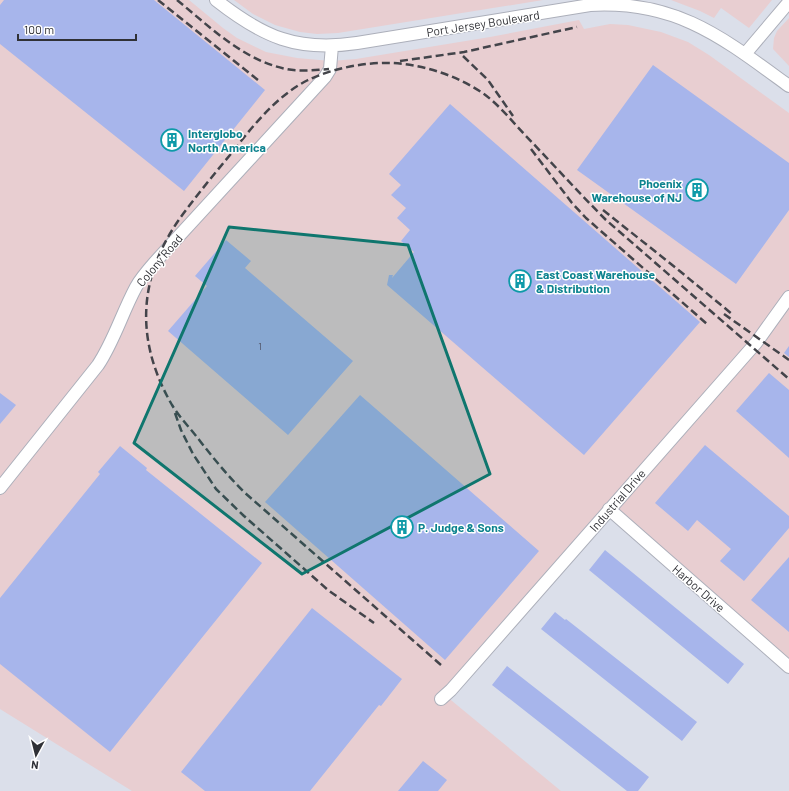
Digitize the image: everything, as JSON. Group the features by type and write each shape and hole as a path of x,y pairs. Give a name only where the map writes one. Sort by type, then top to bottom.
{"street":[{"name":"Port Jersey Boulevard","path":"216,0 247,23 273,37 302,44 332,46 578,7 614,4 648,7 680,17 720,37 789,86"},
{"path":"745,54 789,2"},
{"name":"Colony Road","path":"0,488 98,366 107,352 136,286 185,228 325,77 330,69 332,46"},
{"name":"Industrial Drive","path":"441,699 451,690 756,343 789,297"},
{"name":"Harbor Drive","path":"609,509 789,667"}],"highlighted area":[{"path":"229,227 408,245 490,474 302,574 134,443"}],"shaded area":[{"path":"0,0 189,0 237,38 266,52 297,58 331,61 356,59 490,37 579,20 584,29 610,24 628,25 661,32 688,42 709,55 789,113 789,668 607,511 446,696 561,791 132,791 0,709"},
{"path":"234,0 543,0 338,33 317,34 300,32 275,25 253,14"},
{"path":"671,0 772,0 749,28 721,8 714,18"},
{"path":"789,18 789,66 773,49 774,38 777,31"}],"building":[{"name":"Interglobo North America","path":"4,0 154,0 265,90 184,191 0,44 0,5"},
{"name":"Phoenix Warehouse of NJ","path":"653,65 789,163 789,210 736,284 577,170"},
{"name":"East Coast Warehouse & Distribution","path":"450,104 700,322 584,455 387,285 389,275 393,275 392,278 414,252 401,241 410,230 397,218 406,208 391,195 401,185 389,174"},
{"path":"226,240 251,261 245,268 353,361 288,435 168,331 207,286 195,276"},
{"path":"789,346 789,357 784,353"},
{"path":"769,373 789,390 789,458 736,411"},
{"path":"0,393 16,405 0,424"},
{"name":"P. Judge & Sons","path":"360,395 539,551 445,660 265,502"},
{"path":"705,445 789,516 789,528 744,581 720,561 731,549 697,520 688,531 655,503"},
{"path":"120,446 147,468 146,470 262,563 110,752 0,664 0,598 100,474 98,472"},
{"path":"605,550 744,664 728,684 589,570"},
{"path":"789,557 789,632 751,600"},
{"path":"312,608 402,679 381,706 379,705 310,791 205,791 181,772"},
{"path":"555,612 565,620 566,619 697,722 682,741 541,629"},
{"path":"507,666 649,777 638,791 627,791 492,685"},
{"path":"423,761 447,780 438,791 398,791"}],"railway":[{"path":"158,0 258,80"},
{"path":"177,0 228,41 241,50 270,65 291,70 329,69"},
{"path":"400,61 464,52 577,27"},
{"path":"463,56 488,80 513,116"},
{"path":"441,665 238,486 175,410 160,380 151,356 147,332 146,308 150,284 157,260 168,237 183,214 206,184 247,134 275,103 308,80 328,72 361,65 382,63 405,64 441,72 463,82 490,98 606,220 789,379"},
{"path":"531,149 572,203 586,218 707,324"},
{"path":"603,210 732,314"},
{"path":"724,314 789,360"},
{"path":"175,413 181,430 193,454 216,489 244,516 328,590 374,623"}],"place":[{"name":"Interglobo North America","path":"172,140"},
{"name":"Phoenix Warehouse of NJ","path":"697,190"},
{"name":"East Coast Warehouse & Distribution","path":"520,281"},
{"name":"P. Judge & Sons","path":"402,527"}]}
